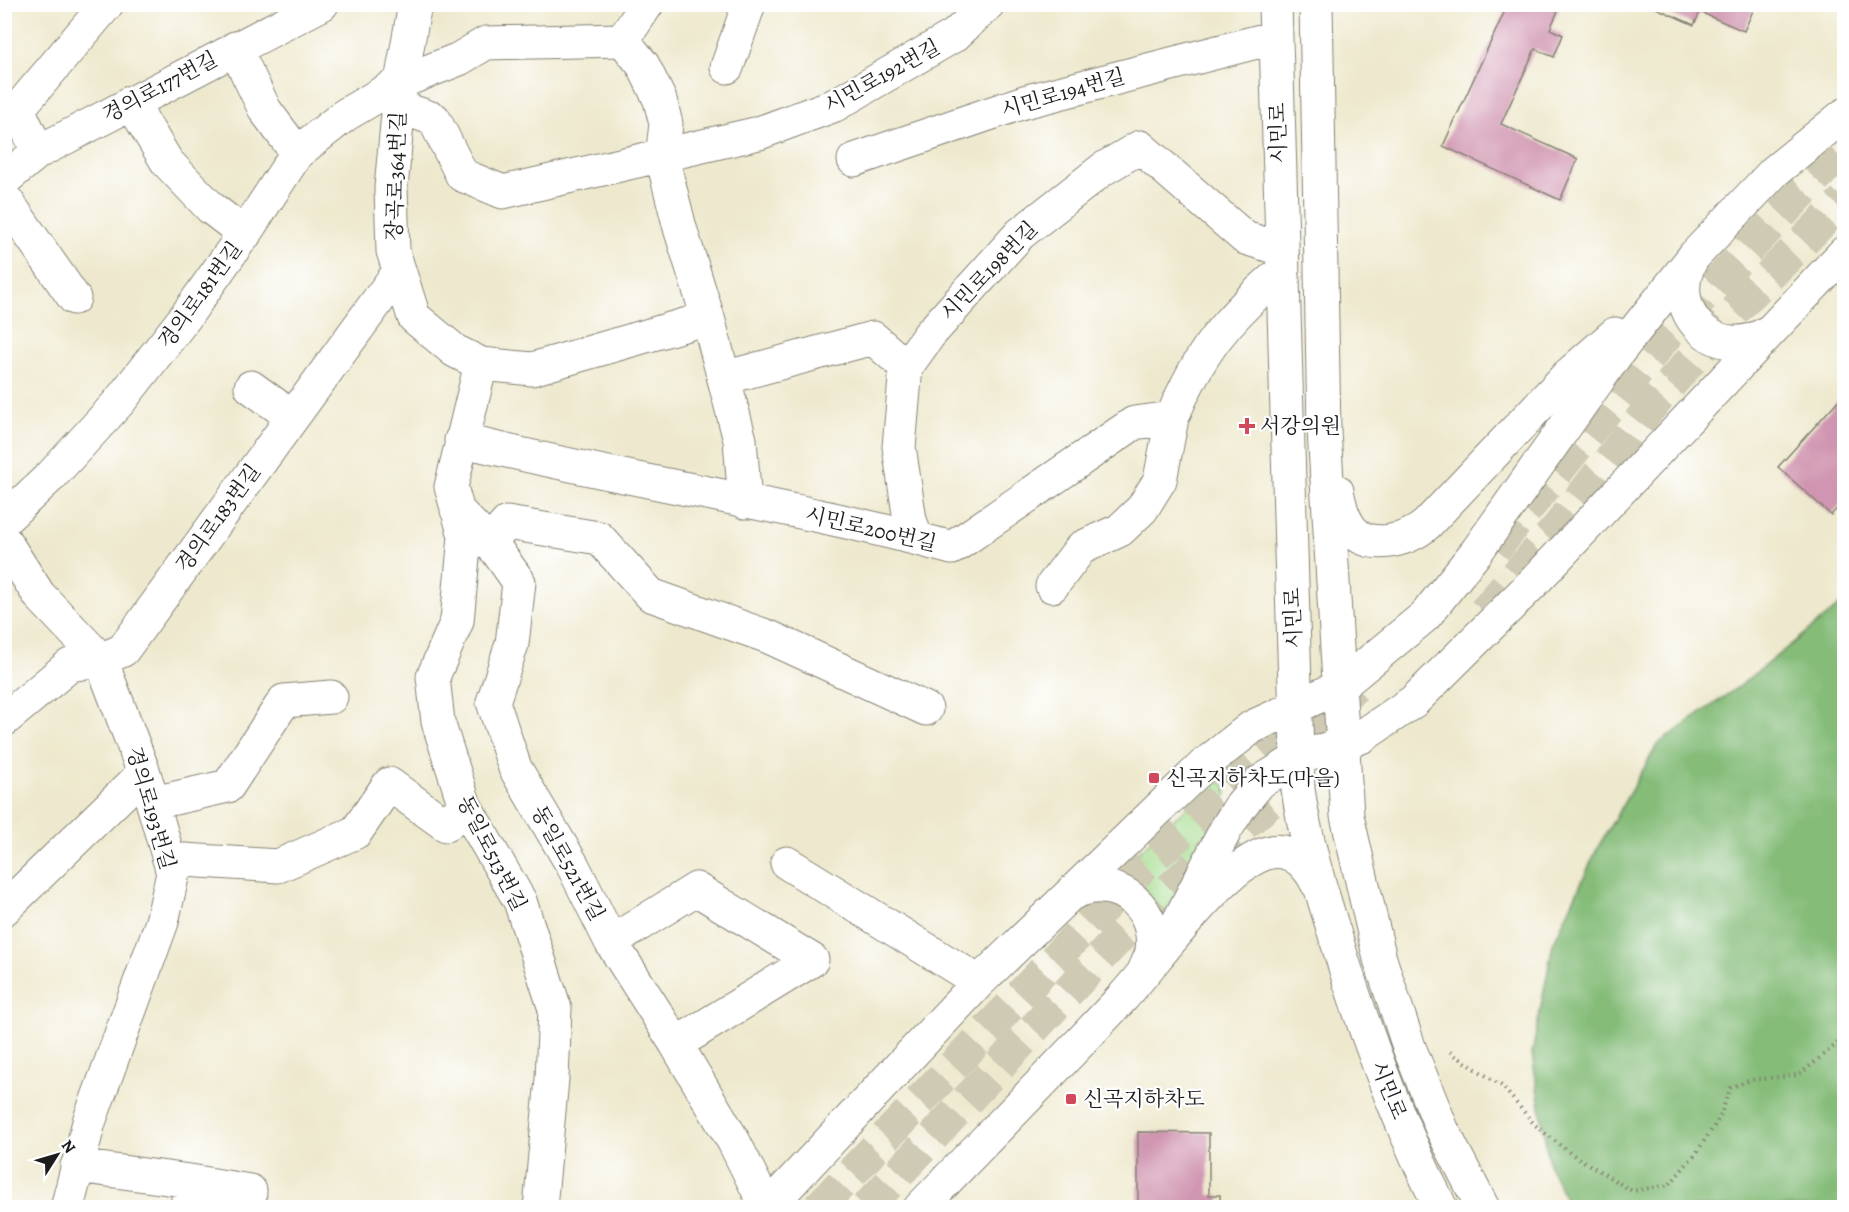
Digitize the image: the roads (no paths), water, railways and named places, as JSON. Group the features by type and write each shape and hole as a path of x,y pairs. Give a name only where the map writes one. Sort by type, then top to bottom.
{"street":[{"path":"38,152 18,109 107,4"},
{"name":"경의로177번길","path":"4,180 38,152 322,4"},
{"name":"장곡로364번길","path":"415,4 400,95 391,188 393,251 414,317 455,351 481,364 532,369 708,318"},
{"path":"647,4 623,40 643,65 660,100 666,124 662,157 740,440 745,502"},
{"path":"727,67 749,4"},
{"name":"시민로192번길","path":"400,95 434,119 462,175 503,192 759,133 836,105 952,20 988,4"},
{"name":"시민로","path":"1275,4 1297,759 1301,809 1328,913 1360,1018 1420,1166 1441,1208"},
{"name":"시민로","path":"1316,4 1324,430 1347,816 1380,959 1423,1085 1483,1208"},
{"name":"시민로194번길","path":"854,160 1024,102 1276,37"},
{"name":"경의로181번길","path":"4,520 52,475 119,402 186,316 297,153 345,115 400,95 486,43 623,40"},
{"path":"235,48 266,110 297,153"},
{"path":"131,102 167,162 211,208 244,234"},
{"path":"1324,430 1333,477 1343,513 1351,528 1362,538 1380,541 1412,536 1427,524 1567,376 1603,346 1695,255 1774,171 1845,115"},
{"name":"시민로198번길","path":"906,367 929,335 1020,234 1103,169 1140,147 1245,238 1281,261"},
{"path":"4,197 74,298"},
{"path":"1168,942 1219,841 1241,804 1261,782 1297,759 1361,737 1386,722 1446,672 1845,253"},
{"path":"1695,255 1685,272 1684,289 1690,311 1704,332 1716,340 1735,344 1757,339 1772,330"},
{"path":"767,1208 979,982 1223,748 1252,727 1339,687 1404,636 1425,616 1452,585 1618,352 1695,255"},
{"path":"1052,586 1081,548 1120,530 1142,508 1160,480 1172,418 1185,387 1210,342 1281,261"},
{"name":"경의로183번길","path":"4,720 70,665 101,660 123,650 291,417 399,273"},
{"path":"724,378 873,338 906,367 899,447 916,538"},
{"name":"동일로513번길","path":"481,364 450,487 465,536 457,621 433,677 438,722 465,806 520,901 555,1009 552,1078 540,1208"},
{"path":"251,387 291,417"},
{"name":"시민로200번길","path":"461,440 542,460 886,530 952,548 1134,423 1172,418"},
{"name":"동일로521번길","path":"458,510 489,543 519,582 512,644 493,702 515,768 573,866 611,942 676,1044 734,1142 767,1208"},
{"path":"489,543 507,523 599,538 651,595 769,637 926,709"},
{"name":"경의로193번길","path":"4,540 39,595 101,660 148,788 173,873 162,922 89,1122 66,1208"},
{"path":"4,909 148,788 228,786 284,701 331,696"},
{"path":"169,859 278,867 357,832 389,784 446,825 465,806"},
{"path":"920,1208 1142,976 1168,942 1235,873 1250,861 1272,851 1294,855 1307,865 1318,884 1328,913"},
{"path":"787,863 979,982"},
{"path":"1062,900 1080,890 1101,885 1114,887 1134,902 1145,917 1152,941 1151,953 1142,976"},
{"path":"611,942 696,889 812,960 676,1044"},
{"path":"77,1166 189,1194 250,1191 249,1208"}],"tunnel":[{"path":"1495,549 1665,337 1844,148"},
{"path":"1484,612 1558,527 1648,410 1730,315 1844,200"},
{"path":"818,1208 1144,865 1272,752 1356,686"},
{"path":"866,1208 1126,930 1191,869 1317,763"}],"place":[{"name":"서강의원","path":"1247,426"},
{"name":"신곡지하차도(마을)","path":"1154,778"},
{"name":"신곡지하차도","path":"1071,1099"}]}
